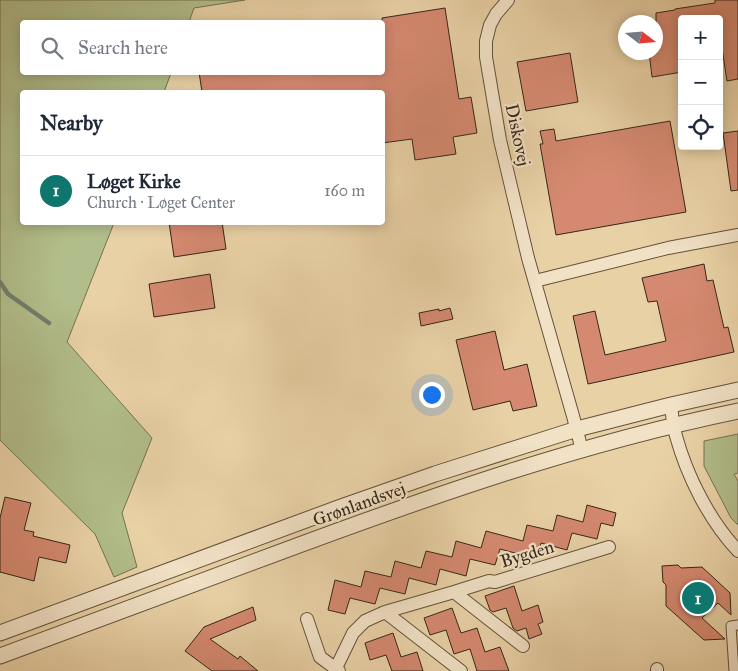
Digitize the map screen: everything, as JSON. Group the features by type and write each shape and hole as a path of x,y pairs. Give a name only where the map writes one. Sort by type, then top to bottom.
{"street":[{"name":"Diskovej","path":"508,0 496,14 490,25 486,41 486,58 500,140 528,258 582,450"},
{"path":"536,281 668,248 738,235"},
{"name":"Grønlandsvej","path":"0,633 435,474 576,429 738,390"},
{"path":"671,405 676,437 687,468 715,523 738,551"},
{"name":"Grønlandsvej","path":"0,656 436,496 582,450 738,411"},
{"name":"Bygden","path":"307,619 320,657 338,670 353,633 365,621 385,612 488,581 495,582 609,548"},
{"path":"454,592 523,646"},
{"path":"385,612 461,671"},
{"path":"734,671 731,626 738,625"}],"green space":[{"path":"0,0 245,0 194,8 190,20 20,20 20,75 170,75 165,90 20,90 20,225 113,225 67,342 152,438 122,513 137,567 114,577 95,534 0,440"},
{"path":"738,434 738,473 734,474 738,481 738,525 731,518 704,466 704,441"}],"building":[{"path":"715,0 738,0 738,79 727,81 723,55 723,15 678,15 678,73 652,77 650,60 663,60 663,15 656,15 656,13 715,3"},
{"path":"445,8 459,99 471,97 477,133 453,137 456,154 415,160 412,139 385,143 385,90 202,90 199,75 385,75 385,20 382,20 382,18"},
{"path":"570,53 578,102 526,111 517,62"},
{"path":"670,121 686,212 556,235 540,144 543,144 540,131 554,129 556,141"},
{"path":"738,131 738,190 731,191 723,133"},
{"path":"169,225 222,225 226,249 174,257"},
{"path":"704,264 707,281 713,280 724,328 728,327 734,352 588,384 573,316 595,311 605,355 666,341 657,301 648,302 642,278"},
{"path":"210,274 215,308 154,317 149,284"},
{"path":"450,308 453,319 421,326 419,313"},
{"path":"495,331 504,370 527,364 537,406 513,411 510,401 473,410 456,340"},
{"path":"5,497 31,503 24,530 34,532 33,536 70,545 66,563 39,557 34,581 0,572 0,518"},
{"path":"587,505 616,513 613,526 601,523 597,539 572,533 567,550 541,543 537,559 500,549 495,565 470,559 466,576 440,569 436,585 409,578 405,594 380,588 375,604 350,598 345,614 328,610 335,580 361,587 365,571 391,577 395,561 421,568 426,551 452,557 456,541 481,548 486,531 523,541 527,525 553,531 557,515 583,522"},
{"path":"678,565 681,568 702,567 730,593 731,615 718,603 702,618 725,639 704,640 666,606 666,585 663,582 662,566"},
{"path":"514,586 522,611 538,605 543,622 538,624 542,634 529,639 526,628 517,631 513,628 506,608 493,612 490,610 485,596"},
{"path":"253,607 256,620 210,639 238,659 240,656 258,671 212,671 185,651 204,627"},
{"path":"452,608 461,633 477,628 485,652 500,647 509,671 477,671 470,649 454,654 446,630 430,635 424,618"},
{"path":"393,633 401,657 417,652 423,671 392,671 386,655 370,660 365,643"}],"waterway":[{"path":"0,282 8,294 49,323"}],"place":[{"name":"Løget Kirke","path":"698,598"}]}
